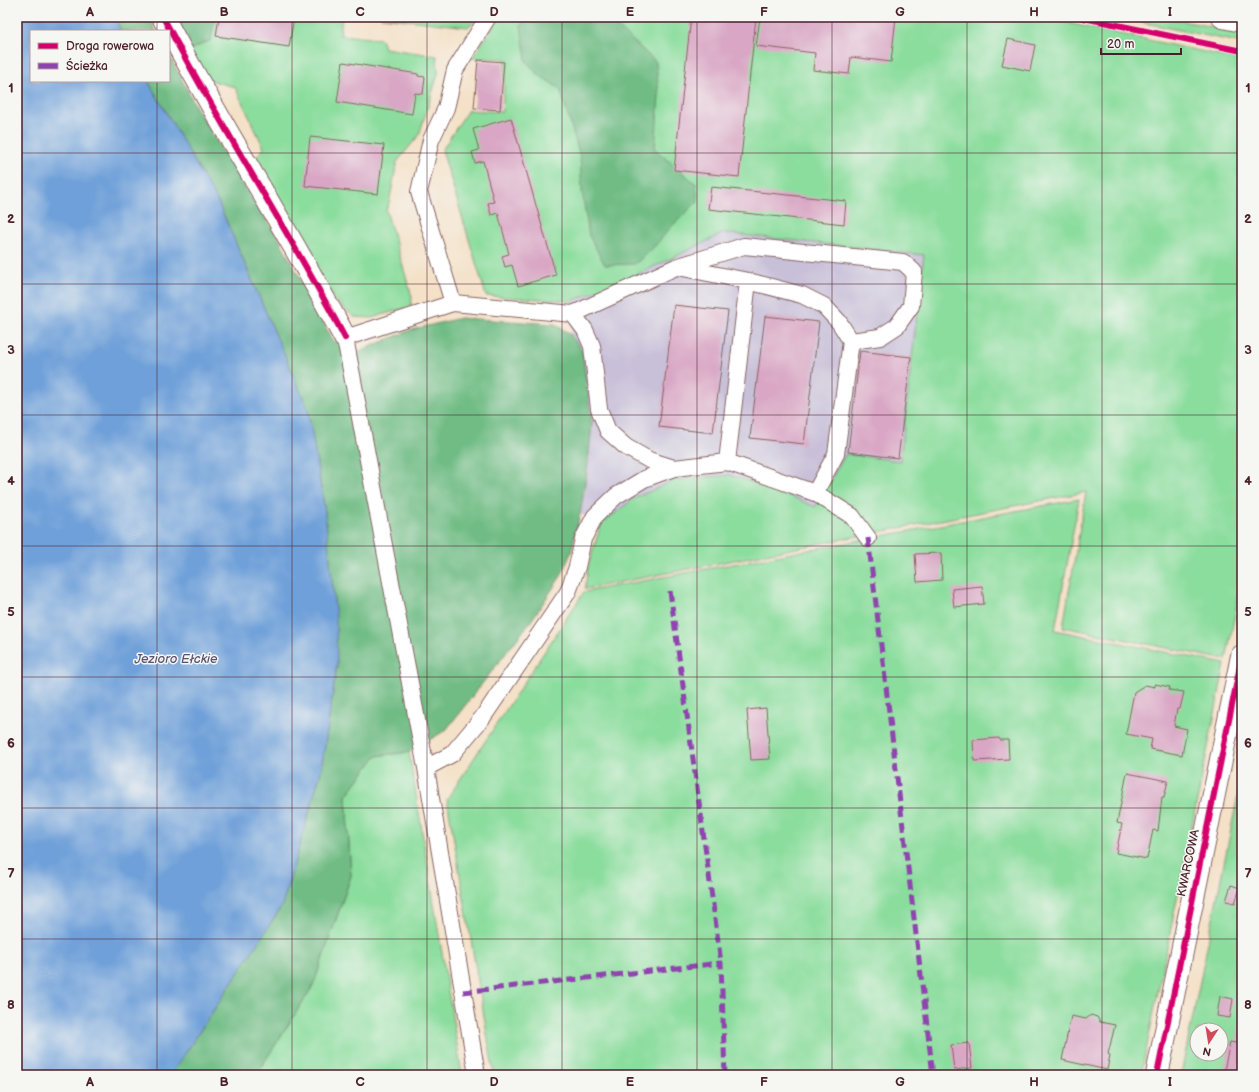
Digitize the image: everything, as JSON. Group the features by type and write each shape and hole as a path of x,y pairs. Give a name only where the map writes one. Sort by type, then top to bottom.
{"street":[{"path":"163,17 170,30"},
{"path":"1223,17 1242,21"},
{"path":"170,30 194,76 310,272 345,338"},
{"name":"KWARCOWA","path":"1157,1075 1242,656"}],"lane":[{"path":"453,303 419,192 431,140 446,108 455,70 488,17"},
{"path":"477,1075 426,768 345,338 453,303 573,314 676,266 744,246 903,262 914,272 914,286 911,306 897,326 880,337 851,341"},
{"path":"676,266 748,280 802,295 824,306 840,322 851,341 836,454 815,493"},
{"path":"726,462 748,280"},
{"path":"573,314 585,330 592,346 599,408 608,431 632,451 649,460 674,468"},
{"path":"426,768 452,754 482,717 568,592 576,568 582,539 595,516 621,493 644,479 674,468 726,462 815,493 852,516 868,538"}],"shaded area":[{"path":"724,233 924,255 900,461 846,454 815,507 635,498 601,524 580,514 587,471 592,424 571,335 572,301 628,279"}],"green space":[{"path":"114,17 149,17 156,30 120,30"},
{"path":"174,17 215,17 211,40 190,50"},
{"path":"215,17 342,17 340,35 381,39 384,48 437,56 438,74 419,135 397,162 389,203 386,210 412,297 411,306 372,318 354,317 336,301 252,162 264,148 235,87 209,80 190,50 211,40"},
{"path":"381,17 479,17 468,27"},
{"path":"496,17 1040,17 1242,60 1242,578 1226,660 1063,627 1086,492 585,589 588,567 601,524 635,498 675,480 730,475 778,491 815,507 846,454 900,461 924,255 724,233 628,279 572,301 486,296 442,150 468,110 502,112 506,59 472,58 491,30"},
{"path":"524,17 601,17 618,27 656,62 659,96 655,149 696,184 698,201 672,226 653,248 635,264 605,265 589,236 582,191 580,156 560,89 539,75 526,61 521,26"},
{"path":"1163,17 1242,33 1242,43 1121,18"},
{"path":"170,57 197,109 252,199 277,235 333,341 359,351 411,330 460,318 555,324 571,335 582,350 592,424 587,471 580,514 571,553 561,576 531,621 446,730 409,752 376,756 346,796 351,876 313,986 256,1075 171,1075 282,906 321,771 337,665 325,512 308,409 218,202 149,82 170,82"},
{"path":"1079,499 1055,630 1225,664 1141,1075 494,1075 447,799 584,592"},
{"path":"409,752 462,1075 256,1075 313,986 351,876 346,796 376,756"},
{"path":"1242,775 1242,1075 1181,1075 1189,1036 1189,1062 1229,1062 1229,1022 1192,1022"}],"water":[{"name":"Jezioro Ełckie","path":"17,17 114,17 120,30 30,30 30,82 149,82 218,202 308,409 325,512 336,618 337,665 321,771 282,906 171,1075 17,1075"}],"building":[{"path":"219,17 294,17 289,47 216,36"},
{"path":"691,17 756,17 739,177 674,170"},
{"path":"760,17 896,17 891,62 851,57 849,74 813,70 815,53 756,46"},
{"path":"1008,39 1035,45 1030,71 1002,65"},
{"path":"478,60 504,62 500,110 474,108"},
{"path":"343,62 418,74 418,76 425,77 423,94 415,93 412,114 337,102"},
{"path":"511,118 556,275 518,286 512,265 505,267 502,256 509,254 498,213 491,215 488,203 494,202 483,161 475,163 472,152 479,150 473,129"},
{"path":"310,137 384,145 378,194 305,186"},
{"path":"711,187 846,201 844,224 708,209"},
{"path":"674,305 728,311 713,433 659,427"},
{"path":"765,316 819,322 804,444 750,438"},
{"path":"860,351 911,357 898,458 848,452"},
{"path":"941,553 942,580 917,582 915,554"},
{"path":"982,586 984,604 954,607 952,589"},
{"path":"1155,684 1170,687 1169,690 1184,692 1180,709 1177,709 1174,726 1187,729 1182,755 1150,749 1152,739 1126,734 1134,692 1145,685 1155,687"},
{"path":"766,708 770,759 751,760 747,710"},
{"path":"999,738 1000,740 1008,740 1009,759 974,761 973,740"},
{"path":"1127,773 1168,781 1164,797 1162,797 1158,831 1153,830 1147,859 1116,853 1122,824 1117,823"},
{"path":"1231,885 1240,888 1235,903 1226,901"},
{"path":"1220,996 1233,999 1230,1018 1217,1016"},
{"path":"1091,1015 1097,1017 1100,1022 1115,1025 1108,1054 1110,1055 1107,1070 1062,1060 1071,1016 1086,1019"},
{"path":"1241,1016 1242,1075 1223,1075 1226,1062 1229,1062 1230,1042 1236,1043"},
{"path":"969,1043 972,1068 954,1070 951,1045"}],"marked path":[{"path":"868,538 933,1075"},
{"path":"670,591 721,963"},
{"path":"463,992 721,963 725,1075"}],"cycle path":[{"path":"163,17 170,30"},
{"path":"1079,17 1242,51"},
{"path":"170,30 207,98 301,257 345,338"},
{"path":"1157,1075 1242,656"}]}
